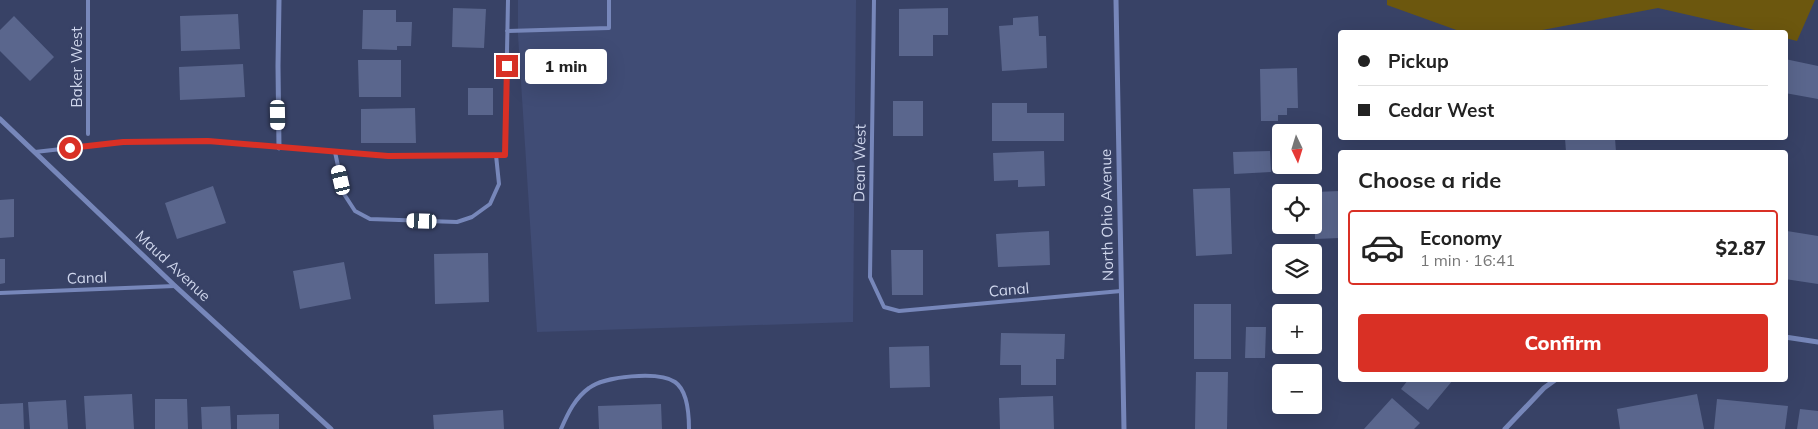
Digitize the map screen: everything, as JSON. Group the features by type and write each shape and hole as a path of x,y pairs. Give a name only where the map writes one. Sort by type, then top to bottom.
{"street":[{"path":"279,0 279,148"},
{"name":"North Ohio Avenue","path":"1116,0 1124,429"},
{"name":"Maud Avenue","path":"0,119 175,286 331,429"},
{"path":"1788,337 1818,342"},
{"path":"1505,429 1544,388 1552,382"}],"lane":[{"name":"Baker West","path":"88,0 88,134"},
{"path":"35,152 123,142 208,141 388,156 505,155 508,0"},
{"path":"507,31 610,28 609,0"},
{"name":"Dean West","path":"874,0 870,277 884,307 899,312"},
{"path":"334,152 344,194 355,211 370,219 456,222 472,217 490,204 499,184 496,155"},
{"name":"Canal","path":"0,293 175,286"},
{"name":"Canal","path":"899,312 1121,291"},
{"path":"561,429 577,398 590,387 607,379 656,377 675,382 687,400 689,429"}],"shaded area":[{"path":"518,0 856,0 853,322 537,332 518,35"},
{"path":"1387,0 1815,0 1797,41 1788,39 1788,30 1754,30 1658,8 1542,30 1456,30 1387,5"}],"building":[{"path":"453,8 486,9 484,48 452,47"},
{"path":"948,8 948,35 933,35 933,56 899,56 899,9"},
{"path":"363,10 396,10 396,22 412,22 411,46 397,46 397,50 362,49"},
{"path":"238,14 240,49 181,51 180,16"},
{"path":"14,16 54,57 30,81 0,51 0,30"},
{"path":"1038,16 1039,36 1046,36 1047,68 1002,71 999,26 1013,25 1013,18"},
{"path":"358,60 401,60 401,97 359,97"},
{"path":"1788,60 1818,66 1818,99 1788,94"},
{"path":"243,64 245,97 180,100 179,67"},
{"path":"1297,68 1298,108 1287,108 1287,115 1278,115 1278,121 1261,121 1260,69"},
{"path":"468,88 493,88 493,115 468,115"},
{"path":"893,101 923,101 923,136 893,136"},
{"path":"992,103 1027,103 1027,113 1064,113 1064,141 992,141"},
{"path":"415,108 416,143 361,143 361,109"},
{"path":"1565,140 1615,140 1616,150 1566,150"},
{"path":"1044,151 1045,186 1018,187 1018,180 994,181 993,153"},
{"path":"1270,151 1271,172 1234,174 1233,152"},
{"path":"213,186 226,223 177,239 165,203"},
{"path":"1230,188 1232,254 1196,256 1193,189"},
{"path":"1338,191 1338,238 1315,239 1315,234 1322,234 1322,192"},
{"path":"14,199 14,237 0,238 0,200"},
{"path":"1049,231 1050,265 998,267 996,234"},
{"path":"1788,231 1818,236 1818,284 1788,279"},
{"path":"891,250 923,250 923,295 892,295"},
{"path":"488,253 489,302 435,304 434,254"},
{"path":"0,259 5,259 5,283 0,284"},
{"path":"344,262 351,299 300,309 293,271"},
{"path":"1194,304 1231,304 1231,359 1194,359"},
{"path":"1246,327 1266,327 1265,358 1245,358"},
{"path":"1001,333 1065,334 1064,359 1056,359 1056,385 1021,385 1021,365 1000,365"},
{"path":"929,346 930,387 890,388 889,347"},
{"path":"1196,372 1228,372 1227,429 1195,429"},
{"path":"1406,382 1451,382 1428,410 1401,389"},
{"path":"132,394 134,429 86,429 84,396"},
{"path":"1697,394 1704,429 1620,429 1617,409"},
{"path":"1053,396 1054,429 1000,429 999,398"},
{"path":"1392,398 1420,423 1414,429 1364,429"},
{"path":"155,399 187,399 188,429 155,429"},
{"path":"1717,399 1788,406 1785,429 1714,429"},
{"path":"66,400 68,429 30,429 28,402"},
{"path":"23,403 24,429 0,429 0,404"},
{"path":"661,404 662,429 599,429 598,406"},
{"path":"230,406 231,429 202,429 201,407"},
{"path":"1800,409 1818,411 1818,429 1797,429"},
{"path":"503,410 504,429 434,429 433,415"},
{"path":"279,414 279,429 237,429 237,415"}],"route":[{"path":"70,148 123,142 208,141 388,156 505,155 507,66"}]}
